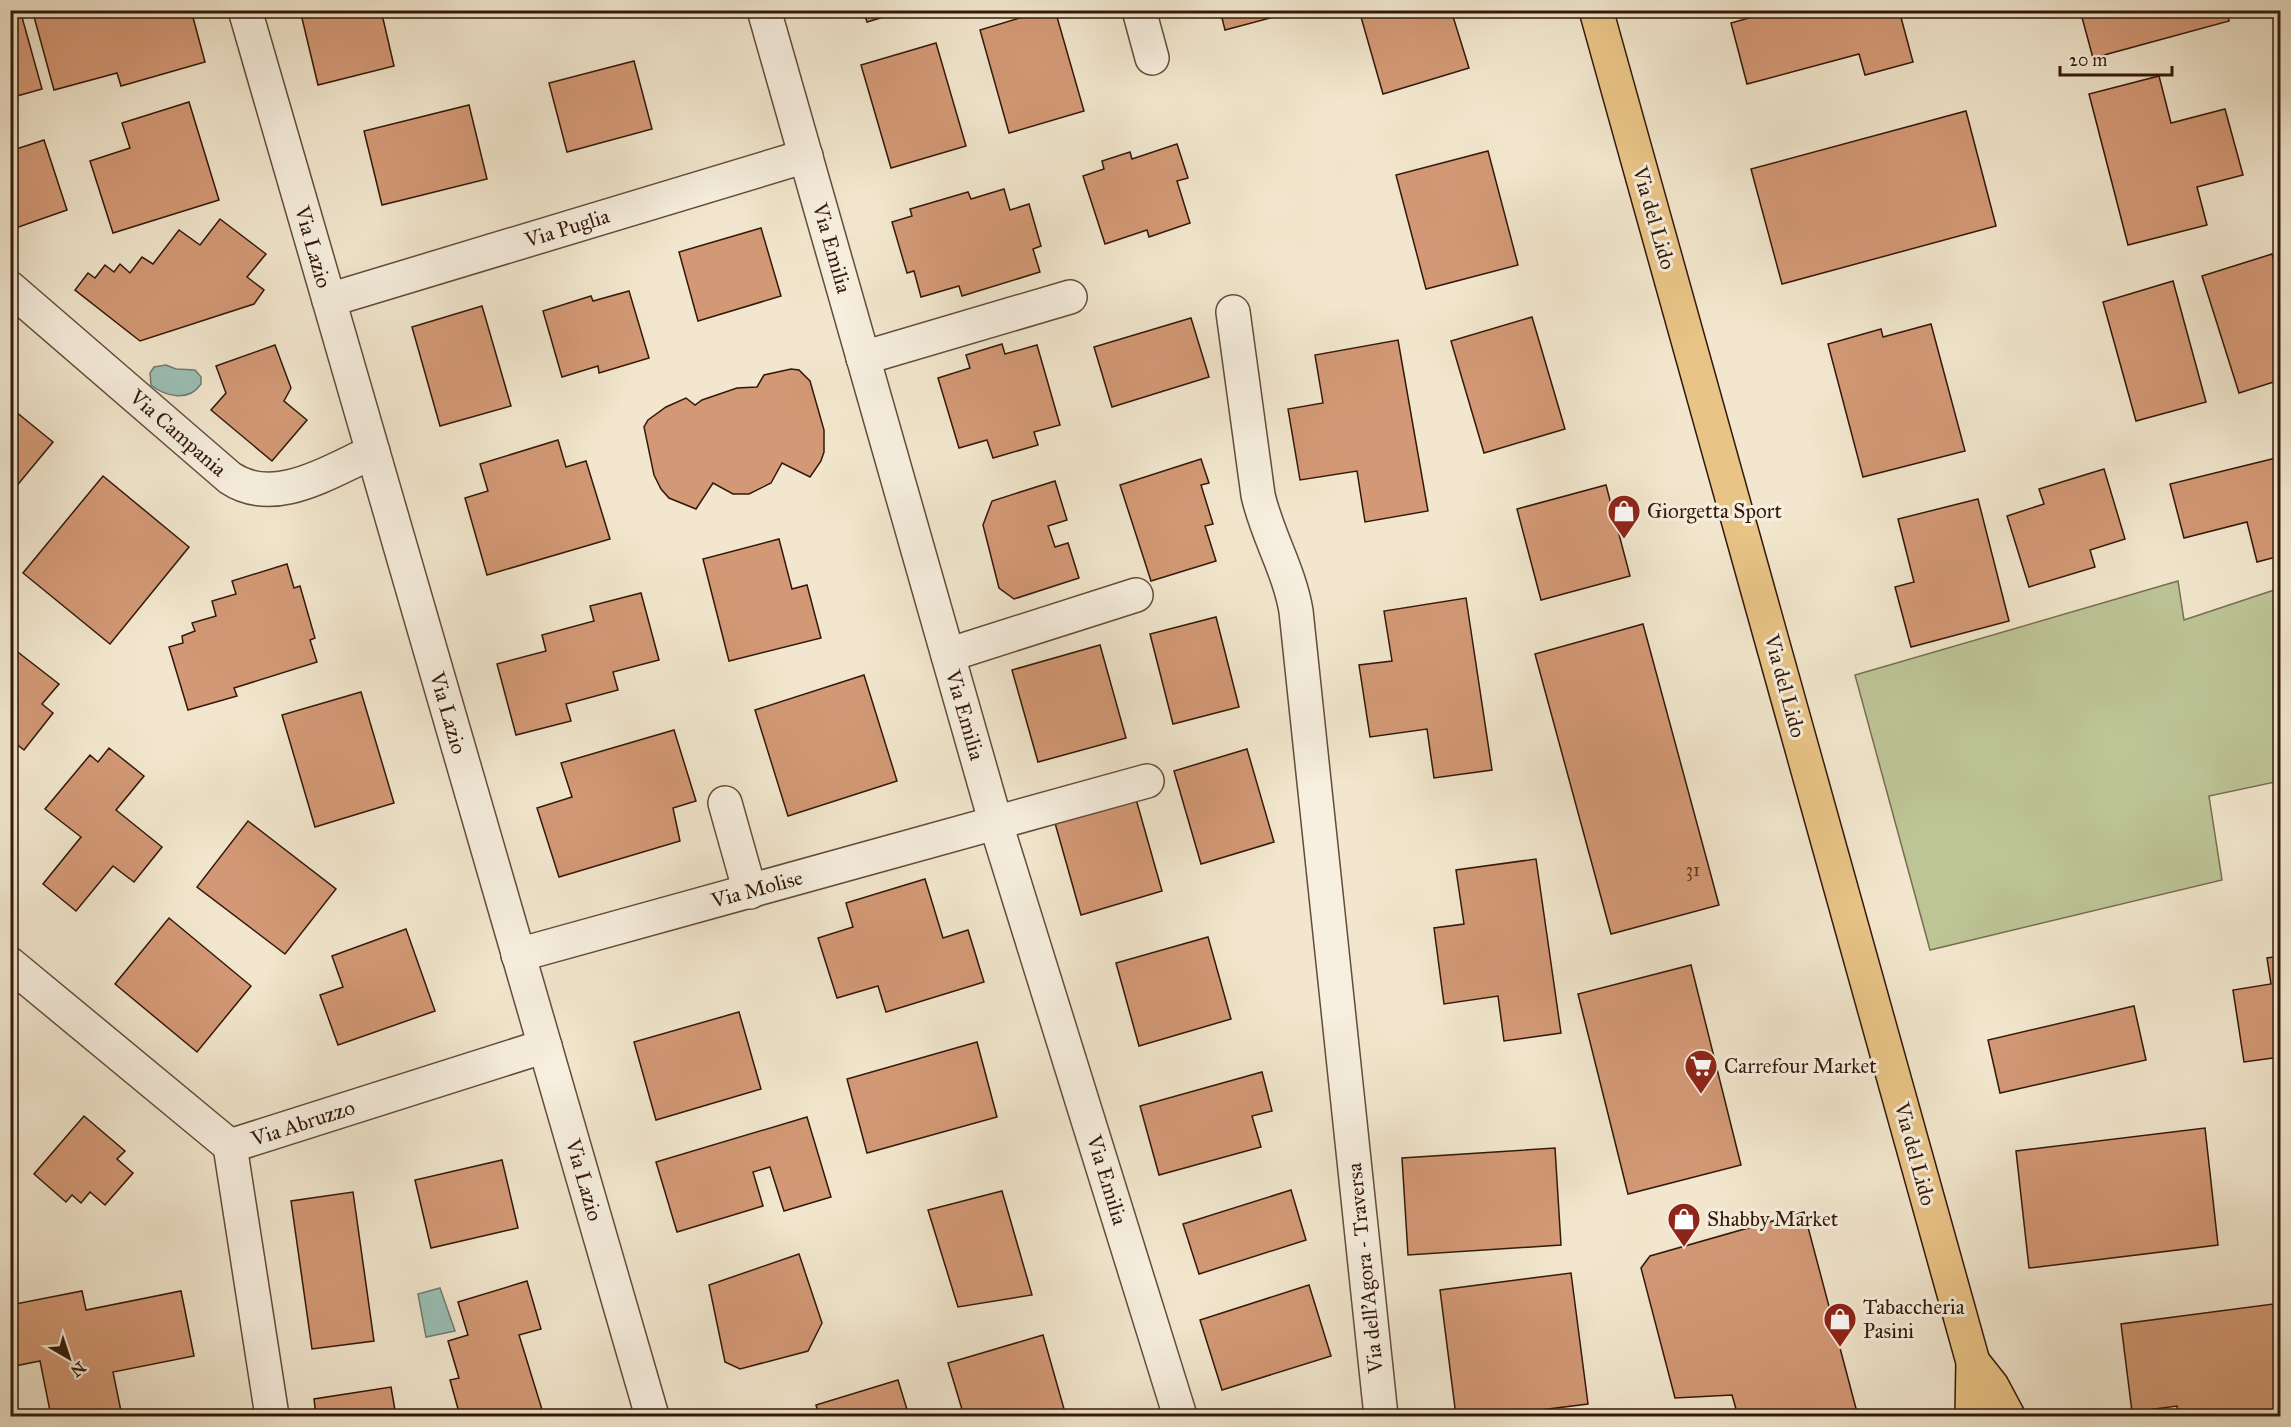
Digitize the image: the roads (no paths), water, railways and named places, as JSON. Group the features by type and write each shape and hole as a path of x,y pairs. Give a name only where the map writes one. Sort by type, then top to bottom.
{"main road":[{"name":"Via del Lido","path":"1596,10 1982,1374 2008,1416"},
{"name":"Via del Lido","path":"1972,1416 1982,1374"}],"street":[{"name":"Via Lazio","path":"245,10 652,1416"},
{"name":"Via Emilia","path":"764,10 996,824 1180,1416"},
{"path":"1139,10 1152,58"},
{"name":"Via Puglia","path":"329,300 806,156"},
{"name":"Via Campania","path":"10,288 230,478 245,487 272,490 288,488 373,452"},
{"path":"863,358 1070,297"},
{"name":"Via dell'Agora - Traversa","path":"1233,312 1258,495 1264,520 1290,584 1296,611 1348,1119 1382,1416"},
{"path":"948,655 1136,595"},
{"name":"Via Molise","path":"518,955 1147,781"},
{"path":"725,803 750,892"},
{"name":"Via Abruzzo","path":"10,963 230,1146 545,1046"},
{"path":"230,1146 272,1416"},
{"path":"1982,1374 2022,1416"}],"water":[{"path":"166,365 176,369 195,370 201,377 201,384 190,393 177,396 157,389 151,385 150,373 154,367"},
{"path":"440,1288 455,1331 426,1337 418,1294"}],"place":[{"name":"Giorgetta Sport","path":"1624,540"},
{"name":"Carrefour Market","path":"1701,1095"},
{"name":"Shabby Market","path":"1684,1248"},
{"name":"Tabaccheria Pasini","path":"1840,1348"}]}
